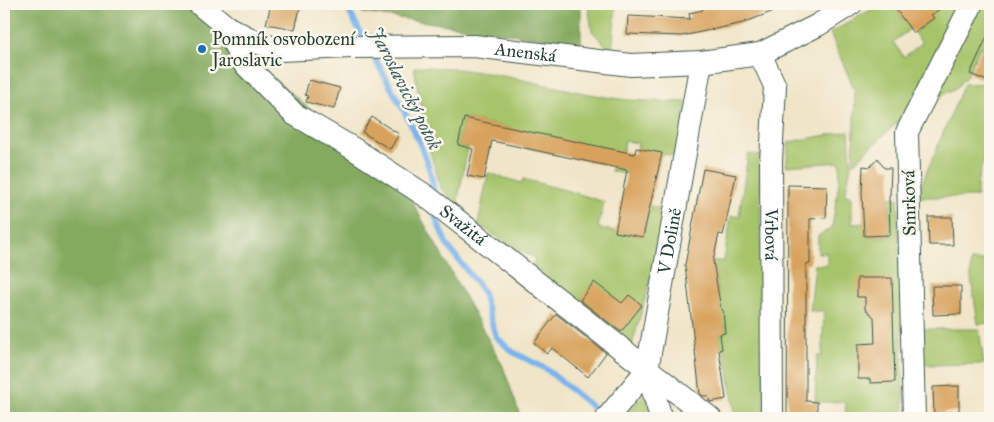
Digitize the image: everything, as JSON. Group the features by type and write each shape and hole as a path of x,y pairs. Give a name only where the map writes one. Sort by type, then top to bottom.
{"street":[{"name":"Anenská","path":"199,4 227,27 256,42 280,50 351,47 474,46 631,64 701,62 760,54 818,25 851,4"},
{"name":"Smrková","path":"914,418 907,132 971,4"},
{"name":"Svažitá","path":"227,27 241,60 294,114 354,149 434,202 710,418"},
{"name":"Vrbová","path":"760,54 775,86 771,161 772,418"},
{"name":"V Dolině","path":"661,418 647,370 701,62"},
{"path":"607,418 647,370"}],"green space":[{"path":"4,4 188,4 408,194 503,366 521,418 4,418"},
{"path":"352,4 581,4 581,44 363,13"},
{"path":"588,4 616,4 612,52 592,31"},
{"path":"881,4 898,4 900,6 896,10 910,29 893,42 904,57 922,43 914,33 933,18 931,15 938,10 934,4 948,4 957,14 970,4 990,4 990,51 980,47 968,74 957,87 900,120 853,164 855,91 830,33"},
{"path":"414,67 487,73 616,99 686,102 680,157 637,149 638,143 625,141 621,159 634,162 629,174 611,171 615,151 464,118 458,145 468,148 457,204 442,190 427,142"},
{"path":"990,82 990,143 988,143 977,183 977,197 916,197 964,84"},
{"path":"849,131 851,166 845,195 852,196 852,224 869,223 869,236 891,236 889,197 898,198 904,418 846,418 845,402 815,402 817,356 822,356 824,311 810,311 815,265 827,265 827,253 818,253 818,236 832,228 840,162 786,166 789,142"},
{"path":"748,154 762,155 760,218 763,263 764,418 734,418 735,412 720,334 725,333 725,325 719,325 718,293 713,261 724,261 731,216 739,216"},
{"path":"488,173 522,183 523,179 604,202 598,228 643,237 649,206 667,210 651,278 632,345 533,267 535,258 517,250 478,224"},
{"path":"990,260 990,323 978,324 971,278 971,261"},
{"path":"920,329 979,329 984,364 921,365"},
{"path":"645,394 656,418 622,418"}],"building":[{"path":"271,4 301,4 295,29 266,24"},
{"path":"702,4 789,5 743,23 682,36 627,34 628,16 690,19 689,13 703,10"},
{"path":"892,4 947,4 931,15 934,18 913,33"},
{"path":"990,30 990,82 970,74"},
{"path":"309,80 340,88 334,109 306,102 308,96 305,95"},
{"path":"372,117 399,134 390,149 362,132"},
{"path":"464,118 635,154 636,148 662,153 643,237 615,232 627,170 492,141 484,179 467,176 473,149 458,145"},
{"path":"878,158 884,168 891,168 889,195 890,235 864,236 863,166 870,167"},
{"path":"703,169 736,175 723,235 719,234 713,261 721,310 723,310 725,333 720,334 722,349 719,350 726,399 710,402 708,396 700,394 685,265"},
{"path":"788,185 827,186 826,218 810,219 810,264 806,264 806,401 817,402 817,418 787,418"},
{"path":"928,217 952,217 953,245 929,245"},
{"path":"857,278 892,278 895,382 871,383 870,379 858,379 858,344 875,343 874,317 865,309 865,297 857,297"},
{"path":"594,282 622,303 629,295 642,305 621,332 580,300"},
{"path":"932,286 961,286 961,314 933,315"},
{"path":"556,314 606,353 588,377 552,348 547,354 534,343"},
{"path":"959,386 959,411 934,414 933,387"}],"waterway":[{"name":"Jaroslavický potok","path":"345,4 366,43"},
{"name":"Jaroslavický potok","path":"371,52 419,141 427,161 434,195"},
{"name":"Jaroslavický potok","path":"434,210 447,245 482,290 496,337 513,352 546,369 602,417"}],"place":[{"name":"Pomník osvobození Jaroslavic","path":"202,49"}]}
